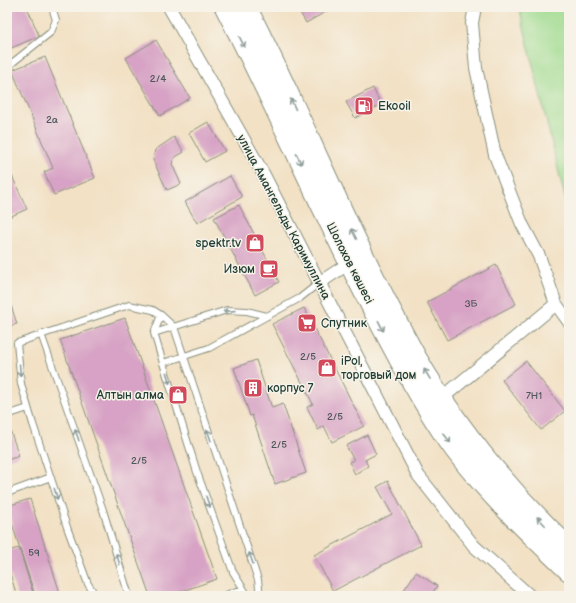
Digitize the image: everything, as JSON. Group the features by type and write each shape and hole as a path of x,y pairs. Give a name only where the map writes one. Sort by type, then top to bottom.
{"highway":[{"name":"Шолохов көшесі","path":"225,7 356,258 442,398 478,448 510,488 569,548"},
{"name":"Шолохов көшесі","path":"246,7 404,371 444,434 476,477 508,512 569,571"}],"street":[{"name":"улица Амангельды Каримуллина","path":"169,7 264,175 418,475 474,546 530,596"},
{"path":"475,7 472,23 476,68 495,155 522,224 539,256 556,304 569,322"},
{"path":"319,283 356,258"},
{"path":"442,398 556,304"}],"lane":[{"path":"7,67 51,32 56,20 52,7"},
{"path":"163,363 183,358 209,348 300,298 319,283"},
{"path":"96,596 88,584 28,408 21,384 17,343 129,305 154,310 161,314 174,327 183,358 258,580 260,596"},
{"path":"154,333 227,310 247,311 267,316"},
{"path":"161,314 154,333 163,363 197,472 233,572 248,596"},
{"path":"41,334 102,510 129,596"},
{"path":"7,415 28,408"},
{"path":"7,493 51,478"},
{"path":"223,596 243,589"}],"green space":[{"path":"519,7 569,7 569,211 564,194"}],"building":[{"path":"7,7 27,7 39,36 7,50"},
{"path":"297,7 334,7 306,23"},
{"path":"156,40 190,98 160,116 126,58"},
{"path":"45,57 95,178 54,195 44,172 53,168 12,70"},
{"path":"373,88 381,105 355,118 346,102"},
{"path":"208,122 225,151 205,162 189,133"},
{"path":"174,137 184,152 174,158 172,164 181,184 167,190 153,160 155,150"},
{"path":"7,165 27,209 7,218"},
{"path":"230,176 242,197 197,223 185,202"},
{"path":"239,205 279,282 255,295 214,218"},
{"path":"496,265 516,304 447,340 427,302"},
{"path":"7,293 17,324 7,327"},
{"path":"304,308 364,426 332,442 324,426 318,430 307,407 313,404 272,324"},
{"path":"125,318 217,579 168,596 150,596 60,340"},
{"path":"256,360 272,408 283,404 306,473 275,484 252,415 250,416 234,368"},
{"path":"526,361 565,411 541,430 502,380"},
{"path":"7,424 19,456 7,460"},
{"path":"367,435 376,454 365,460 368,466 355,474 349,462 354,460 346,446"},
{"path":"388,481 421,545 333,591 314,555 392,514 377,487"},
{"path":"30,499 61,596 35,596 7,508 7,506"},
{"path":"19,548 34,596 17,596 7,564 7,551"},
{"path":"416,572 437,586 430,596 400,596"}],"place":[{"name":"Ekooil","path":"364,106"},
{"name":"spektr.tv","path":"255,243"},
{"name":"Изюм","path":"269,269"},
{"name":"Спутник","path":"307,323"},
{"name":"iPol, торговый дом","path":"327,368"},
{"name":"корпус 7","path":"253,388"},
{"name":"Алтын алма","path":"178,395"}]}
